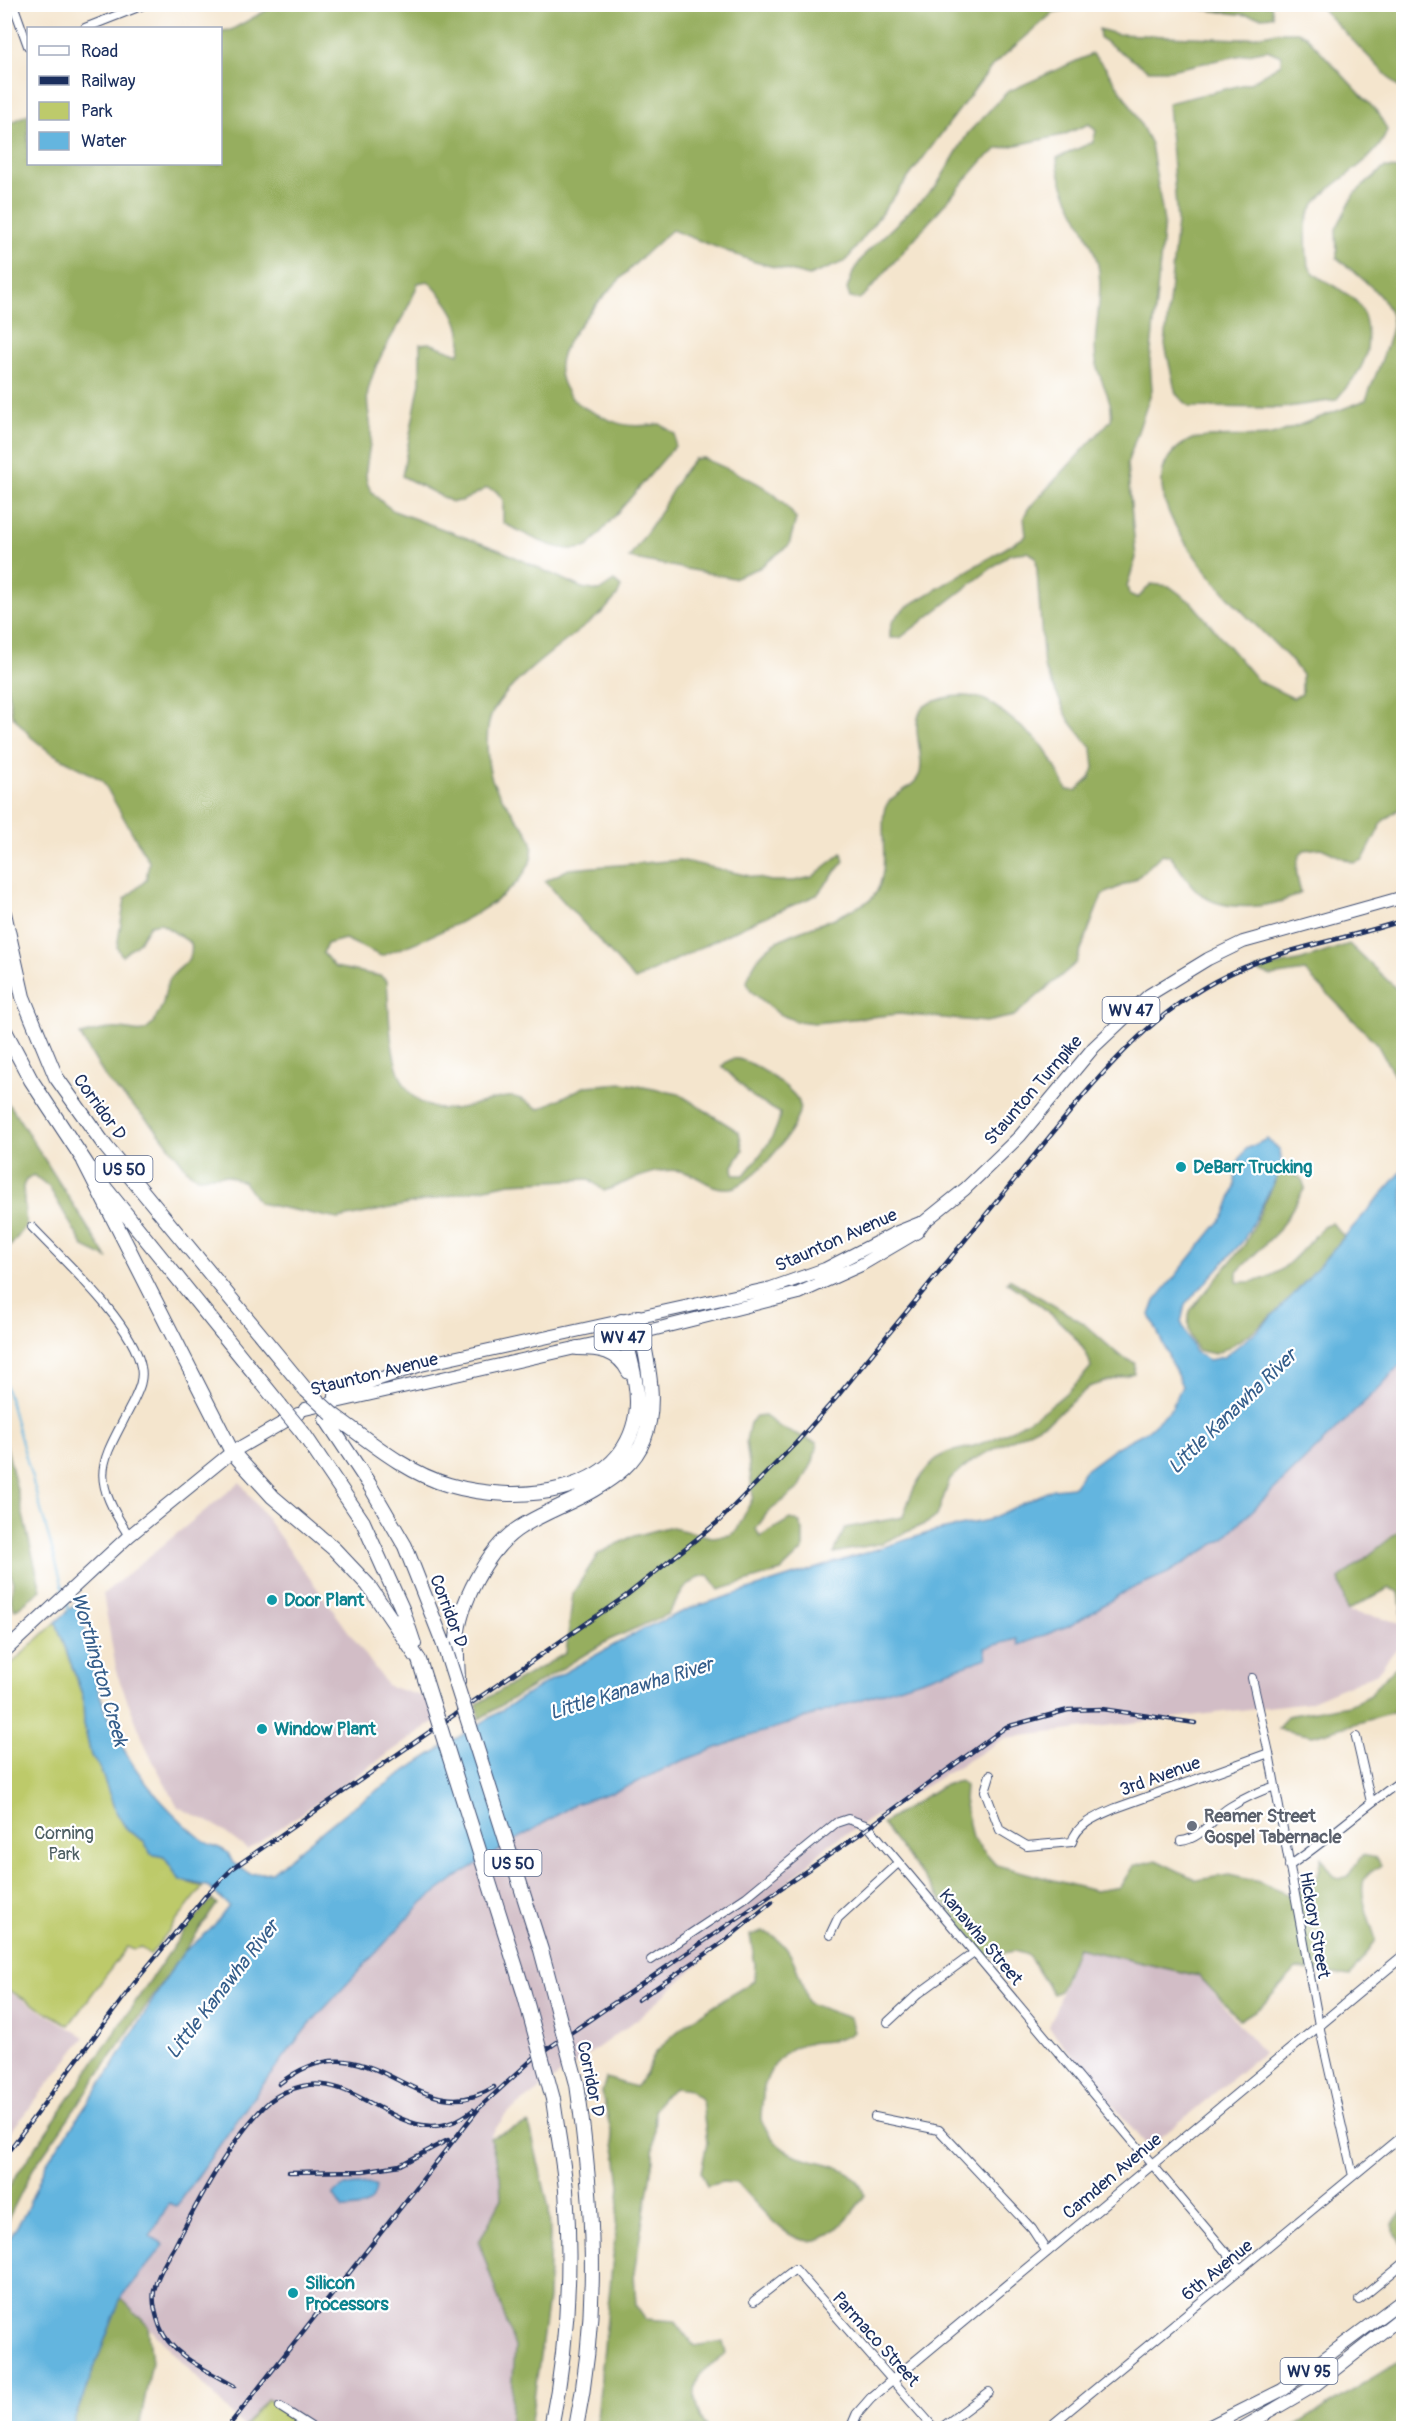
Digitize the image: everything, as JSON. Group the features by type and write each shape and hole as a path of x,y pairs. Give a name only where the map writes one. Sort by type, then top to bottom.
{"highway":[{"name":"Corridor D","path":"4,913 23,997 56,1077 106,1147 329,1416 405,1546 444,1645 541,1950 577,2084 591,2197 593,2304 584,2389 576,2428"},
{"name":"US 50","path":"4,1029 31,1080 84,1161 303,1433 363,1522 404,1611 524,1993 553,2099 566,2190 568,2287 561,2369 551,2428"},
{"path":"84,1161 232,1452 273,1497 334,1549 369,1585 419,1660"},
{"path":"458,1688 457,1638 470,1594 487,1558 516,1530 618,1474 630,1463 641,1447 647,1430 651,1403 638,1317"},
{"path":"329,1416 411,1468 449,1485 491,1492 532,1494 563,1489 594,1476 614,1460 622,1450 633,1427 637,1402 621,1321"},
{"path":"576,1348 594,1348 614,1354 628,1368 635,1388"}],"main road":[{"name":"Staunton Turnpike","path":"924,1222 965,1189 1020,1136 1094,1047 1149,994 1208,959 1243,942 1404,897"},
{"name":"Staunton Avenue","path":"4,1652 129,1536 232,1452 305,1409 364,1384 421,1365 771,1288 825,1269 895,1233 924,1222"},
{"name":"Staunton Avenue","path":"305,1409 624,1337 799,1293 831,1280 893,1247 917,1232 924,1222"},
{"name":"WV 95","path":"1206,2428 1282,2390 1404,2299"},
{"name":"WV 95","path":"1242,2428 1314,2386 1404,2315"}],"street":[{"path":"13,4 27,43"},
{"path":"88,27 146,4"},
{"path":"32,1227 112,1313 137,1353 142,1368 140,1387 107,1452 103,1470 103,1489 129,1536"},
{"name":"Hickory Street","path":"1252,1678 1269,1753 1273,1787 1319,2025 1353,2176"},
{"path":"1356,1737 1371,1802"},
{"name":"3rd Avenue","path":"990,1775 985,1791 1000,1830 1027,1846 1072,1842 1076,1832 1093,1818 1108,1811 1269,1753"},
{"path":"1289,1866 1330,1839 1371,1802 1404,1779"},
{"path":"1180,1841 1188,1840 1203,1831 1229,1807 1273,1787"},
{"name":"Kanawha Street","path":"651,1960 746,1897 836,1823 848,1819 868,1826 1241,2270"},
{"path":"830,1935 838,1918 898,1863"},
{"path":"888,2022 918,1994 974,1953"},
{"name":"Camden Avenue","path":"851,2428 862,2407 893,2379 1404,1956"},
{"path":"875,2117 939,2130 1032,2229 1047,2252"},
{"name":"6th Avenue","path":"1047,2428 1404,2134"},
{"path":"1359,2300 1404,2263"},
{"name":"Parmaco Street","path":"754,2301 795,2269 934,2428"},
{"path":"941,2428 989,2392"},
{"path":"280,2407 313,2428"}],"shaded area":[{"path":"1403,1362 1403,1526 1339,1579 1347,1611 1403,1623 1400,1644 1377,1673 1309,1702 1005,1738 831,1843 639,2018 506,2114 489,2138 500,2175 501,2200 479,2242 515,2347 510,2428 315,2428 267,2399 244,2427 121,2298 163,2245 150,2237 169,2203 177,2206 252,2099 307,2027 423,1902 464,1872 575,1804 622,1789 679,1762 861,1698 987,1658 985,1648 1017,1639 1019,1645 1073,1624 1124,1592 1168,1573 1222,1539"},
{"path":"240,1482 388,1686 441,1702 446,1714 248,1850 215,1825 178,1807 148,1752 117,1674 103,1594"},
{"path":"1077,1948 1199,1976 1263,2053 1148,2148 1049,2027"},
{"path":"4,1989 85,2037 5,2139 4,2139"}],"green space":[{"path":"276,5 1091,5 1054,12 992,66 846,261 809,276 755,262 672,230 609,291 567,344 560,365 564,387 579,404 613,421 637,426 660,424 675,434 675,446 589,546 578,549 556,547 503,523 503,500 496,491 487,488 462,501 452,502 402,476 420,382 420,344 429,343 459,354 461,343 454,314 428,281 418,283 372,376 367,396 371,437 366,479 374,494 382,502 394,511 502,551 582,588 599,591 614,581 621,587 617,596 604,611 514,684 490,718 487,748 492,779 499,794 528,833 532,843 530,863 518,881 499,899 475,914 423,940 381,956 345,939 327,944 323,953 335,967 380,976 387,981 392,1046 397,1068 405,1086 418,1101 436,1108 460,1108 495,1099 514,1097 539,1109 586,1086 623,1083 679,1094 739,1132 743,1150 733,1166 734,1175 744,1175 776,1130 780,1113 755,1099 722,1066 735,1059 753,1065 771,1075 787,1088 798,1100 799,1109 788,1136 777,1150 752,1176 740,1184 730,1188 718,1187 688,1173 667,1170 645,1175 604,1191 589,1179 510,1183 338,1219 259,1203 244,1182 225,1175 197,1177 189,1172 157,1130 107,1080 80,1035 107,1029 146,1030 151,1026 162,1006 169,980 185,964 192,950 191,943 160,923 150,925 138,943 122,956 117,947 125,899 146,880 149,862 102,780 50,752 31,737 12,715 4,670 5,126 27,115 27,165 222,165 222,31 231,30"},
{"path":"1168,5 1271,5 1273,16 1262,17"},
{"path":"1318,5 1403,5 1403,92"},
{"path":"1099,29 1117,34 1241,39 1278,32 1297,32 1305,35 1379,114 1387,130 1380,145 1317,202 1309,215 1306,230 1307,258 1311,270 1353,298 1362,312 1367,329 1366,356 1361,368 1336,400 1280,408 1190,407 1176,394 1165,345 1177,221 1168,103 1250,83 1281,64 1281,56 1267,50 1170,70 1148,70 1100,38"},
{"path":"1092,54 1105,67 1132,108 1151,144 1164,222 1150,362 1152,390 1127,464 1136,558 1127,586 1129,594 1138,598 1151,584 1169,586 1192,603 1258,681 1293,698 1302,694 1302,675 1291,660 1219,586 1192,553 1172,520 1162,488 1167,461 1190,440 1196,438 1271,435 1366,400 1388,342 1392,325 1391,316 1387,306 1372,287 1337,258 1336,229 1354,194 1384,168 1403,169 1403,806 1383,821 1363,860 1354,863 1321,848 1304,850 1297,865 1301,893 1271,904 1248,907 1226,905 1208,899 1190,883 1171,856 1162,854 1136,879 1102,895 1076,963 1014,1016 986,1022 899,1014 815,1023 796,1021 779,1014 751,991 747,982 754,964 764,951 776,942 837,917 873,897 882,878 883,822 886,806 890,800 912,784 920,773 921,758 917,725 923,707 932,702 955,696 970,696 985,700 1007,715 1042,745 1067,790 1076,791 1090,778 1094,768 1092,749 1069,720 1044,667 1036,557 1028,552 1010,554 900,638 890,638 890,632 894,619 908,606 1026,536 1024,517 1028,509 1111,420 1109,400 1095,355 1100,288 1097,261 1063,185 1057,158 1093,142 1096,131 1089,124 1063,135 998,149 983,160 867,293 859,299 850,298 847,289 854,270 865,254 937,185 968,133 1007,92"},
{"path":"703,458 755,482 778,497 788,507 796,519 789,545 759,568 733,578 629,558 656,519 681,475 694,459"},
{"path":"842,853 844,861 817,895 746,925 635,980 545,881 569,869 680,860 771,881 794,881 812,877"},
{"path":"1349,944 1403,995 1403,1092 1377,1044 1305,971 1271,976 1255,970 1302,960"},
{"path":"5,1101 12,1108 107,1258 84,1247 49,1187 34,1175 26,1179 23,1187 26,1226 5,1253"},
{"path":"1282,1167 1302,1179 1305,1188 1279,1230 1237,1272 1237,1282 1252,1282 1276,1273 1286,1266 1323,1227 1332,1223 1344,1237 1286,1303 1252,1332 1215,1354 1197,1350 1189,1331 1190,1311 1245,1244"},
{"path":"1009,1279 1082,1322 1119,1355 1135,1363 1134,1373 1089,1387 1052,1419 973,1460 950,1479 937,1516 929,1522 882,1543 834,1553 845,1528 903,1517 919,1480 939,1457 993,1439 1024,1423 1054,1403 1091,1367 1087,1355 1069,1331 1043,1308 1007,1282"},
{"path":"765,1416 780,1427 817,1443 813,1462 799,1488 767,1513 756,1529 760,1537 790,1519 799,1522 803,1530 803,1550 781,1571 719,1590 708,1575 699,1577 684,1589 668,1614 607,1641 479,1719 477,1704 566,1653 573,1593 598,1554 631,1537 668,1527 712,1537 730,1535 737,1530 753,1497 746,1441 750,1423 756,1417"},
{"path":"4,1436 41,1590 15,1610 11,1601 13,1580 5,1560"},
{"path":"1403,1528 1403,1623 1399,1592 1389,1588 1347,1611 1339,1579"},
{"name":"Corning Park","path":"56,1622 83,1697 84,1724 91,1756 100,1768 115,1810 127,1830 144,1841 151,1854 164,1857 180,1880 203,1887 150,1955 141,1947 134,1949 127,1947 69,2025 5,1988 5,1670"},
{"path":"1403,1623 1403,1710 1313,1736 1278,1729 1287,1716 1349,1705 1371,1695 1377,1685 1400,1663"},
{"path":"960,1781 965,1786 964,1800 972,1838 996,1865 1095,1891 1120,1887 1133,1866 1156,1860 1197,1880 1229,1875 1259,1882 1289,1895 1313,1883 1318,1873 1321,1857 1334,1876 1340,1879 1348,1876 1362,1855 1377,1858 1381,1865 1367,1876 1363,1886 1364,1901 1376,1940 1350,1976 1296,1969 1261,2007 1240,2020 1199,1976 1077,1948 1060,1991 1053,1994 1028,1955 1014,1951 986,1957 882,1824 943,1785"},
{"path":"212,1899 217,1904 33,2169 5,2225 5,2192 184,1931"},
{"path":"763,1932 773,1936 788,1951 798,1971 808,2003 850,2018 854,2032 837,2040 797,2046 779,2059 765,2083 761,2119 763,2125 781,2147 793,2154 846,2171 857,2181 865,2195 846,2219 830,2234 815,2240 800,2239 786,2232 771,2219 737,2183 722,2182 707,2186 701,2172 707,2143 702,2100 690,2090 675,2088 662,2097 655,2110 653,2160 634,2273 636,2306 645,2319 675,2321 694,2346 723,2341 726,2354 705,2369 695,2389 700,2417 708,2428 659,2428 640,2424 637,2428 596,2428 620,2186 616,2153 602,2092 606,2078 635,2087 644,2077 655,2053 669,2039 704,2012 754,1981 755,1964 750,1935"},
{"path":"529,2123 549,2208 548,2298 530,2428 510,2428 515,2347 479,2242 501,2200 500,2175 490,2138"},
{"path":"1403,2211 1403,2246 1395,2235 1393,2224"},
{"path":"121,2298 148,2326 152,2362 139,2428 71,2428"},
{"path":"1403,2359 1403,2428 1291,2428"},
{"path":"267,2399 314,2428 243,2428"}],"water":[{"name":"Little Kanawha River","path":"1267,1139 1280,1150 1282,1167 1243,1241 1185,1305 1181,1322 1195,1352 1209,1360 1224,1357 1258,1330 1295,1293 1403,1170 1403,1362 1381,1386 1223,1539 1168,1573 1124,1592 1073,1624 1019,1645 1017,1639 985,1648 987,1658 741,1739 679,1762 622,1789 575,1804 464,1872 423,1902 307,2027 252,2099 177,2206 169,2203 150,2237 164,2245 121,2298 71,2428 5,2428 4,2248 25,2213 46,2164 109,2072 168,1975 183,1953 211,1929 229,1906 207,1886 180,1880 164,1857 151,1854 144,1841 127,1830 115,1810 100,1768 91,1756 84,1724 83,1697 56,1622 79,1601 92,1668 100,1695 120,1743 147,1785 183,1823 204,1841 228,1853 233,1863 250,1874 272,1872 347,1811 422,1760 542,1685 643,1629 691,1608 931,1532 988,1520 1053,1489 1073,1487 1084,1471 1117,1447 1147,1431 1171,1409 1182,1386 1150,1315 1155,1301 1225,1215 1235,1187 1236,1165 1246,1149"},
{"path":"370,2184 376,2187 375,2194 366,2206 343,2209 333,2194 345,2186"}],"waterway":[{"name":"Worthington Creek","path":"4,1380 64,1591"},
{"name":"Worthington Creek","path":"67,1599 69,1611"}],"railway":[{"path":"4,2157 139,1977 208,1893 232,1869 627,1595 719,1521 796,1443 836,1398 1082,1097 1144,1032 1189,997 1241,968 1287,952 1404,920"},
{"path":"227,2428 479,2108 534,2058 857,1836 1006,1727 1068,1710 1102,1709 1195,1723"},
{"path":"638,2000 722,1943 772,1902"},
{"path":"279,2084 312,2065 341,2061 367,2066 416,2089 440,2097 466,2098 494,2087"},
{"path":"234,2386 192,2362 173,2346 160,2327 154,2296 155,2285 160,2273 205,2189 230,2149 256,2115 270,2101 285,2092 303,2086 325,2085 346,2091 407,2121 428,2126 450,2123 473,2110"},
{"path":"289,2172 363,2171 400,2165 448,2140"}],"place":[{"name":"DeBarr Trucking","path":"1181,1167"},
{"name":"Door Plant","path":"272,1600"},
{"name":"Window Plant","path":"262,1729"},
{"name":"Reamer Street Gospel Tabernacle","path":"1192,1826"},
{"name":"Silicon Processors","path":"293,2293"}]}
